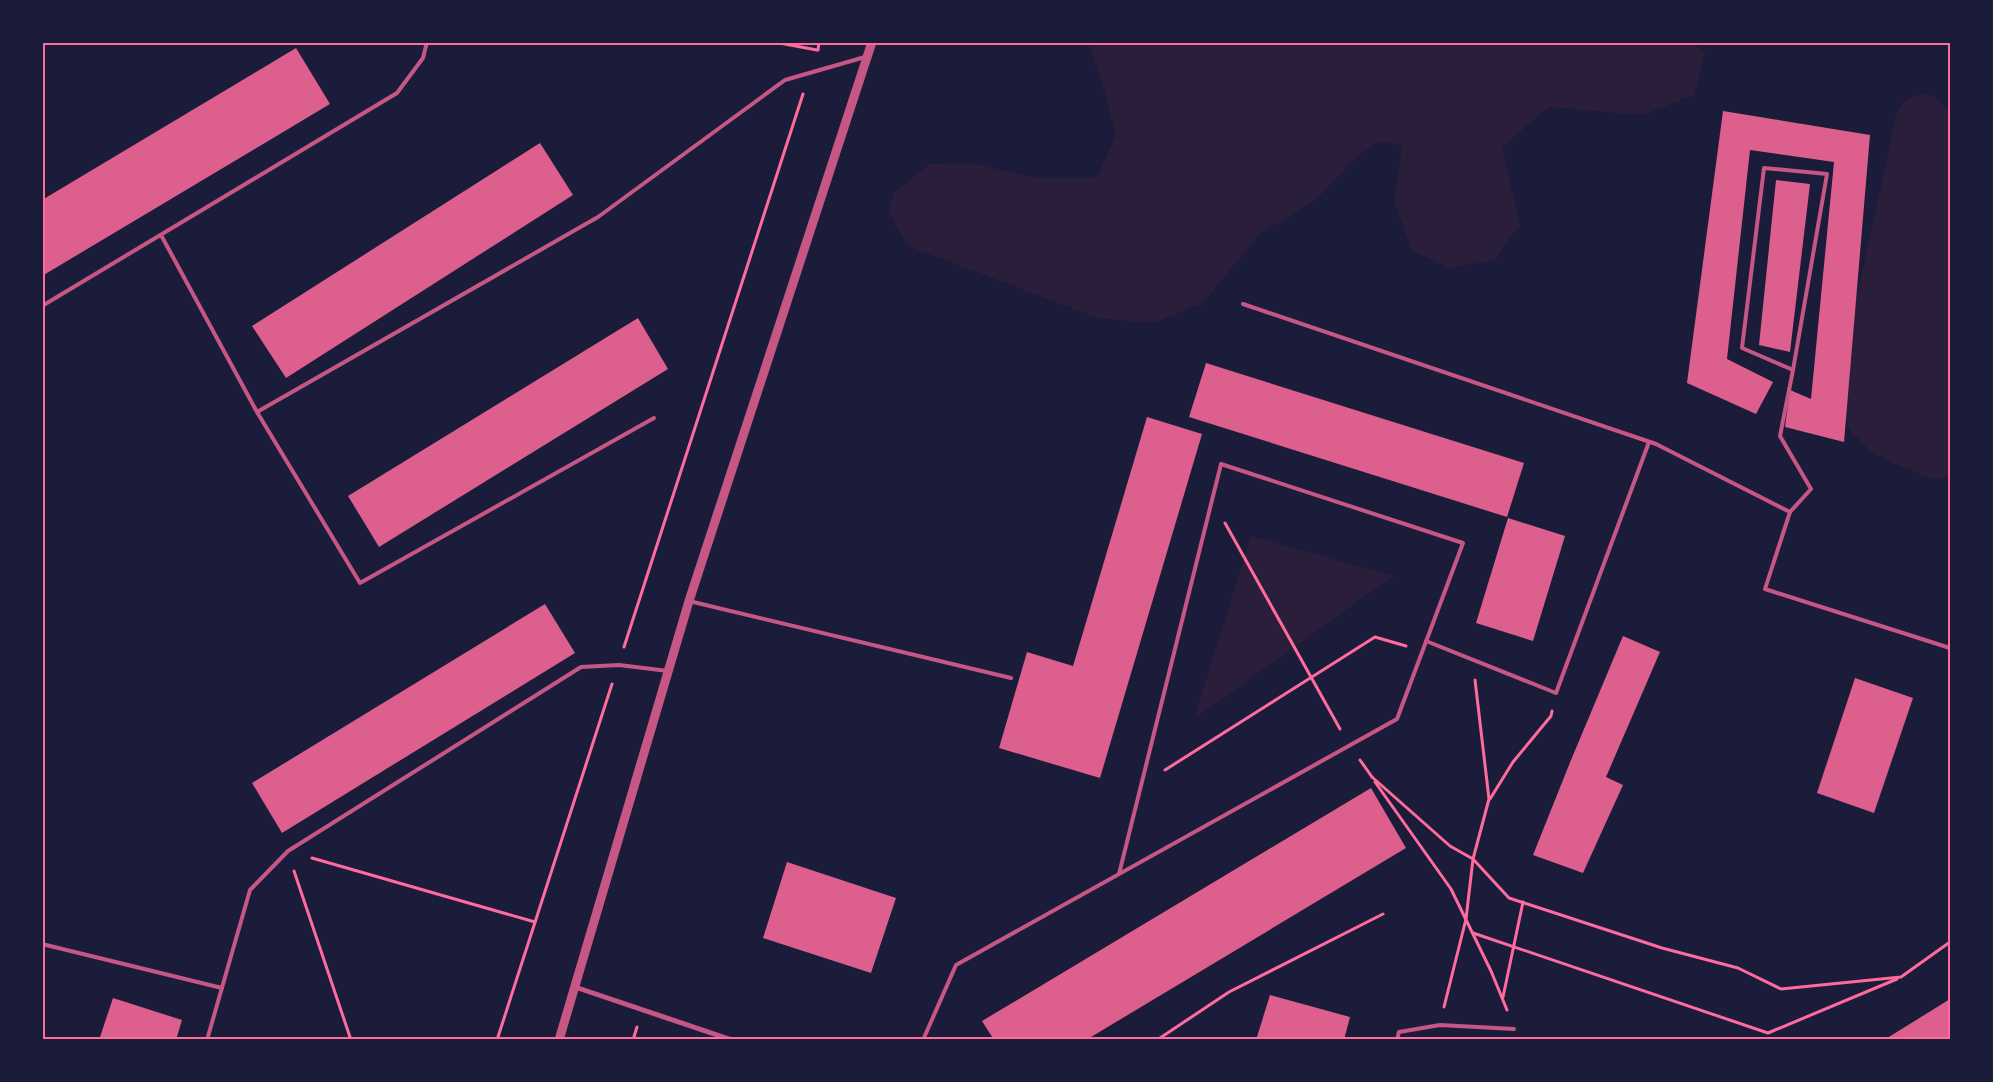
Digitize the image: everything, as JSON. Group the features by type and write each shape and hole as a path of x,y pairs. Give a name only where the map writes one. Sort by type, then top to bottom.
{"street":[{"path":"559,1040 689,602 872,42"},
{"path":"575,987 732,1040"}],"lane":[{"path":"42,306 397,93 423,58 427,42"},
{"path":"257,412 598,217 785,80 868,57"},
{"path":"1793,370 1742,348 1764,168 1827,174 1793,370 1780,436 1811,489 1790,512 1766,589 1950,648"},
{"path":"160,235 257,412 360,583 654,418"},
{"path":"1243,304 1649,442 1790,512"},
{"path":"1426,641 1556,693 1649,442"},
{"path":"923,1040 956,965 1397,719 1463,543 1221,464 1118,874"},
{"path":"689,602 1011,678"},
{"path":"207,1040 250,890 288,851 581,668 619,665 668,671"},
{"path":"42,944 222,988"},
{"path":"1397,1040 1399,1032 1440,1025 1514,1029"}],"path":[{"path":"774,42 818,50"},
{"path":"497,1040 818,50 819,42"},
{"path":"1212,499 1350,746 1451,888 1473,933 1514,1029"},
{"path":"1141,784 1375,637 1422,651"},
{"path":"1468,658 1473,666 1489,799"},
{"path":"1440,1025 1466,919 1473,859 1489,799 1513,762 1551,716 1556,693"},
{"path":"1372,777 1450,846 1473,859 1509,898 1662,948 1738,968 1781,989 1901,977"},
{"path":"288,851 535,922"},
{"path":"288,851 350,1040"},
{"path":"1502,998 1522,902"},
{"path":"1156,1040 1228,992 1383,914"},
{"path":"1473,933 1768,1033 1901,977 1950,942"}],"shaded area":[{"path":"1088,43 1694,43 1705,54 1694,95 1642,115 1549,107 1502,147 1520,225 1494,260 1449,268 1413,251 1394,203 1402,145 1381,141 1356,157 1318,198 1259,235 1202,304 1153,323 1098,318 908,246 888,211 894,193 929,164 972,163 1035,178 1096,178 1116,136 1104,90"},
{"path":"1920,94 1936,97 1950,114 1950,478 1934,479 1902,467 1870,451 1849,429 1838,381 1895,117 1904,101"},
{"path":"1251,536 1393,576 1194,719"}],"building":[{"path":"296,48 330,104 42,276 42,200"},
{"path":"1723,111 1870,135 1844,442 1785,427 1790,390 1811,399 1834,162 1750,150 1727,359 1773,382 1756,414 1687,383"},
{"path":"540,143 573,195 286,378 252,326"},
{"path":"1776,180 1810,184 1790,352 1759,345"},
{"path":"638,318 668,369 379,547 348,496"},
{"path":"1206,363 1524,463 1507,517 1189,417"},
{"path":"1147,417 1202,434 1100,778 999,748 1027,652 1073,666"},
{"path":"1508,518 1565,536 1533,641 1476,623"},
{"path":"545,604 575,653 282,833 252,783"},
{"path":"1623,636 1660,652 1606,777 1623,785 1583,873 1533,855"},
{"path":"1855,678 1913,698 1874,813 1817,793"},
{"path":"1371,788 1406,848 1086,1040 994,1040 982,1021"},
{"path":"787,862 896,898 871,973 763,938"},
{"path":"1270,995 1350,1017 1344,1040 1256,1040"},
{"path":"113,998 182,1020 176,1040 99,1040"},
{"path":"1950,999 1950,1040 1884,1040"}]}
